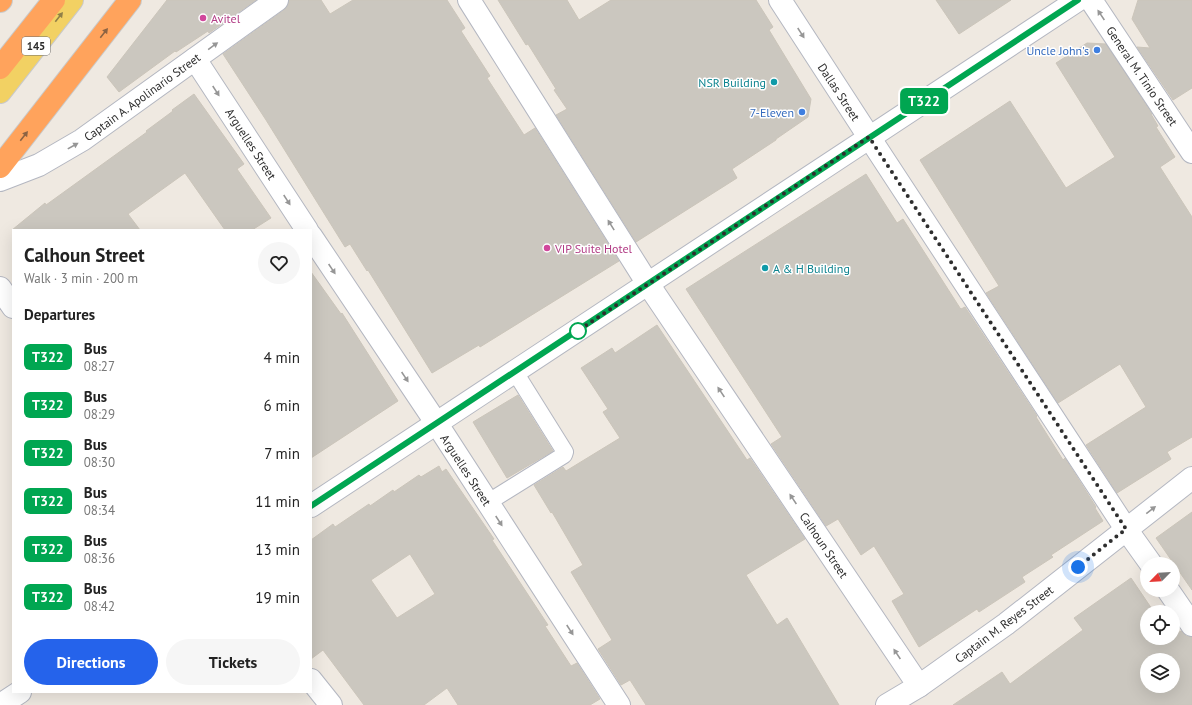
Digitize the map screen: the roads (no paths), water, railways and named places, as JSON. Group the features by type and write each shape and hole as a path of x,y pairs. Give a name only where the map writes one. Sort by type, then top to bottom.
{"highway":[{"path":"0,68 54,0"},
{"path":"0,167 130,0"}],"main road":[{"name":"145","path":"0,92 72,0"}],"street":[{"name":"Captain A. Apolinario Street","path":"0,180 39,165 82,140 277,0"},
{"name":"Calhoun Street","path":"469,0 648,284 919,686"},
{"name":"Dallas Street","path":"780,0 1126,529 1146,557"},
{"path":"312,505 1078,0"},
{"name":"General M. Tinio Street","path":"1091,0 1192,152"},
{"name":"Arguelles Street","path":"195,59 306,229"},
{"name":"Arguelles Street","path":"312,237 437,424 487,504 619,705"},
{"path":"0,288 12,306"},
{"name":"Captain M. Reyes Street","path":"887,705 919,686 1006,624 1192,478"},
{"path":"1173,597 1192,625"},
{"path":"312,681 331,705"},
{"path":"1,704 18,693"}],"lane":[{"path":"487,504 562,457 565,452 515,372"}],"place":[{"name":"Avitel","path":"203,18"},
{"name":"Uncle John's","path":"1097,50"},
{"name":"NSR Building","path":"774,82"},
{"name":"7-Eleven","path":"802,112"},
{"name":"VIP Suite Hotel","path":"547,248"},
{"name":"A & H Building","path":"765,268"}]}
